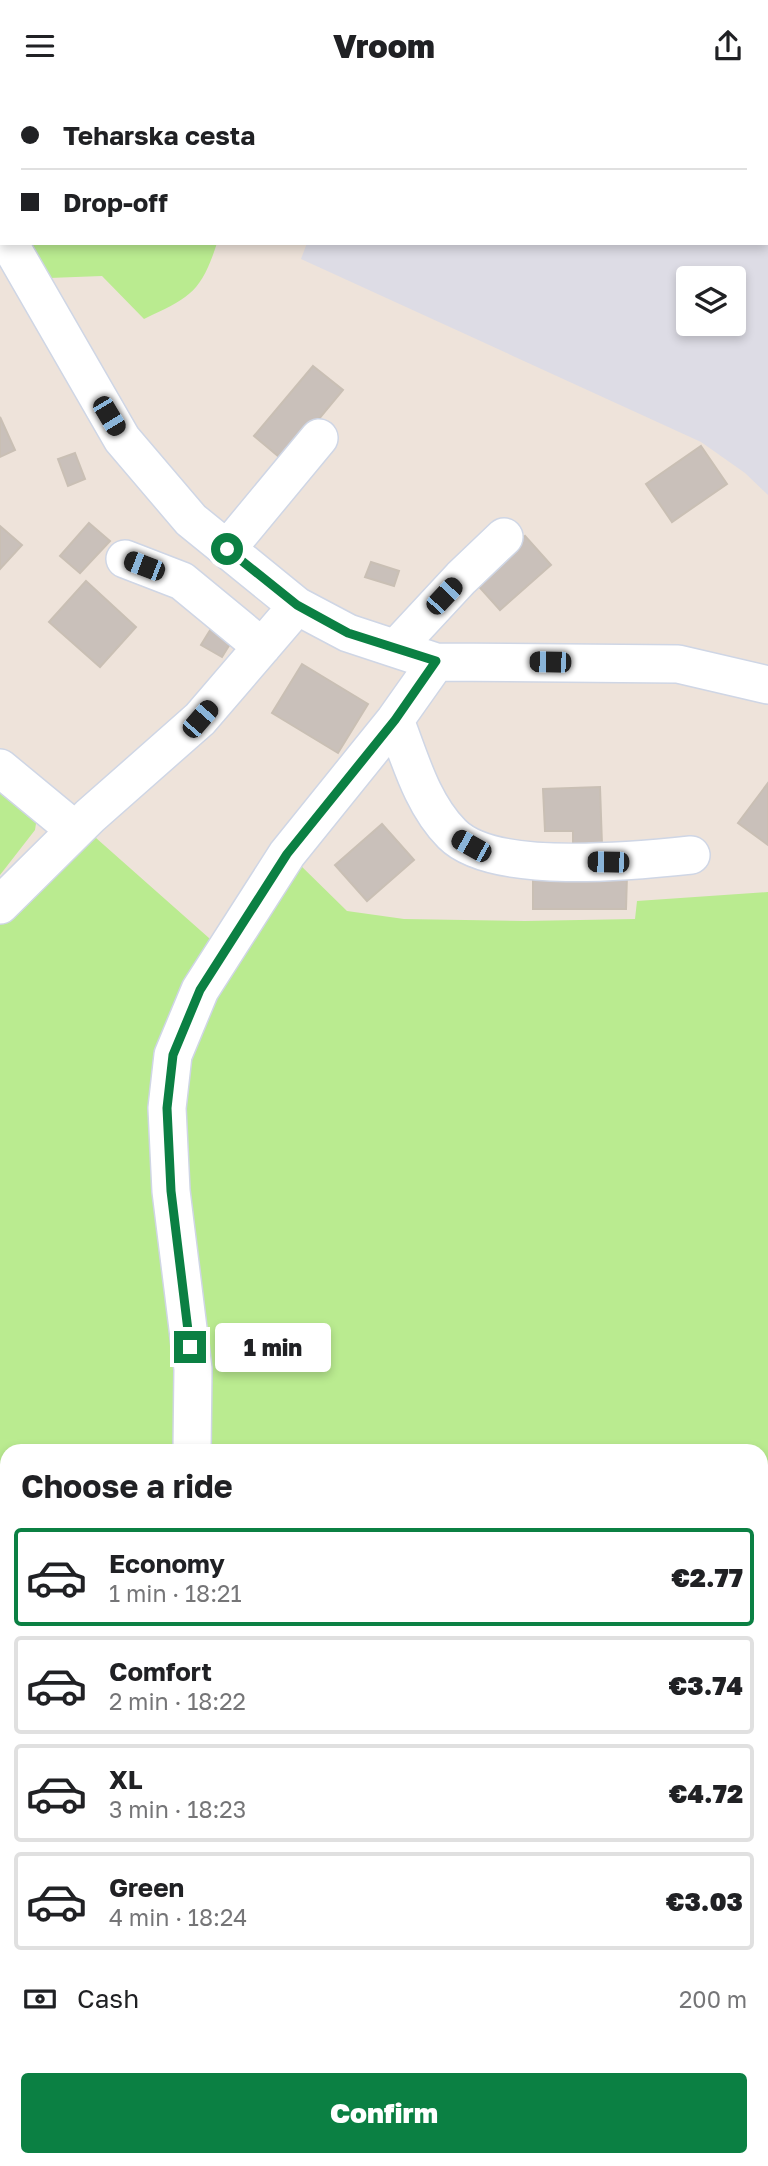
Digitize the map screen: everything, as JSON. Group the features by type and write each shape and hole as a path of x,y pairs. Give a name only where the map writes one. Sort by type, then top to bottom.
{"street":[{"path":"10,245 122,439 191,520 297,605 348,633 436,661 678,664 768,685"},
{"path":"227,549 319,438"},
{"path":"396,648 461,578 504,537"},
{"path":"125,559 182,581 262,647"},
{"path":"0,905 75,829 200,719 297,605"},
{"path":"192,1444 193,1369 171,1191 167,1121 173,1055 200,990 287,854 395,720 436,661"},
{"path":"395,720 432,809 453,836 489,856 516,860 631,862 691,855"},
{"path":"0,768 75,829"}],"shaded area":[{"path":"306,245 768,245 768,495 745,473 701,442 301,259"}],"green space":[{"path":"30,245 216,245 205,273 192,291 173,305 144,319 102,276 49,278"},
{"path":"0,787 37,817 35,830 0,875"},
{"path":"87,830 218,946 169,1038 180,1444 0,1444 0,922"},
{"path":"295,860 347,911 404,919 635,919 637,901 768,892 768,1444 196,1444 175,1167 195,1019"}],"building":[{"path":"313,366 343,390 284,461 254,436"},
{"path":"0,417 15,450 0,457"},
{"path":"701,446 727,484 672,522 646,484"},
{"path":"75,453 85,479 68,486 58,459"},
{"path":"89,523 110,541 80,573 60,556"},
{"path":"0,526 22,545 0,569"},
{"path":"525,536 551,565 500,610 474,581"},
{"path":"371,562 399,571 394,586 365,577"},
{"path":"86,581 136,627 100,667 49,622"},
{"path":"212,627 233,639 222,657 201,645"},
{"path":"302,664 368,704 338,753 272,713"},
{"path":"768,783 768,845 738,823"},
{"path":"600,787 602,845 573,846 573,831 545,831 543,789"},
{"path":"382,824 414,860 367,901 335,865"},
{"path":"533,874 627,875 626,909 533,909"}],"route":[{"path":"190,1347 171,1191 167,1108 173,1055 200,990 287,854 395,720 436,661 348,633 297,605 227,549"}]}
